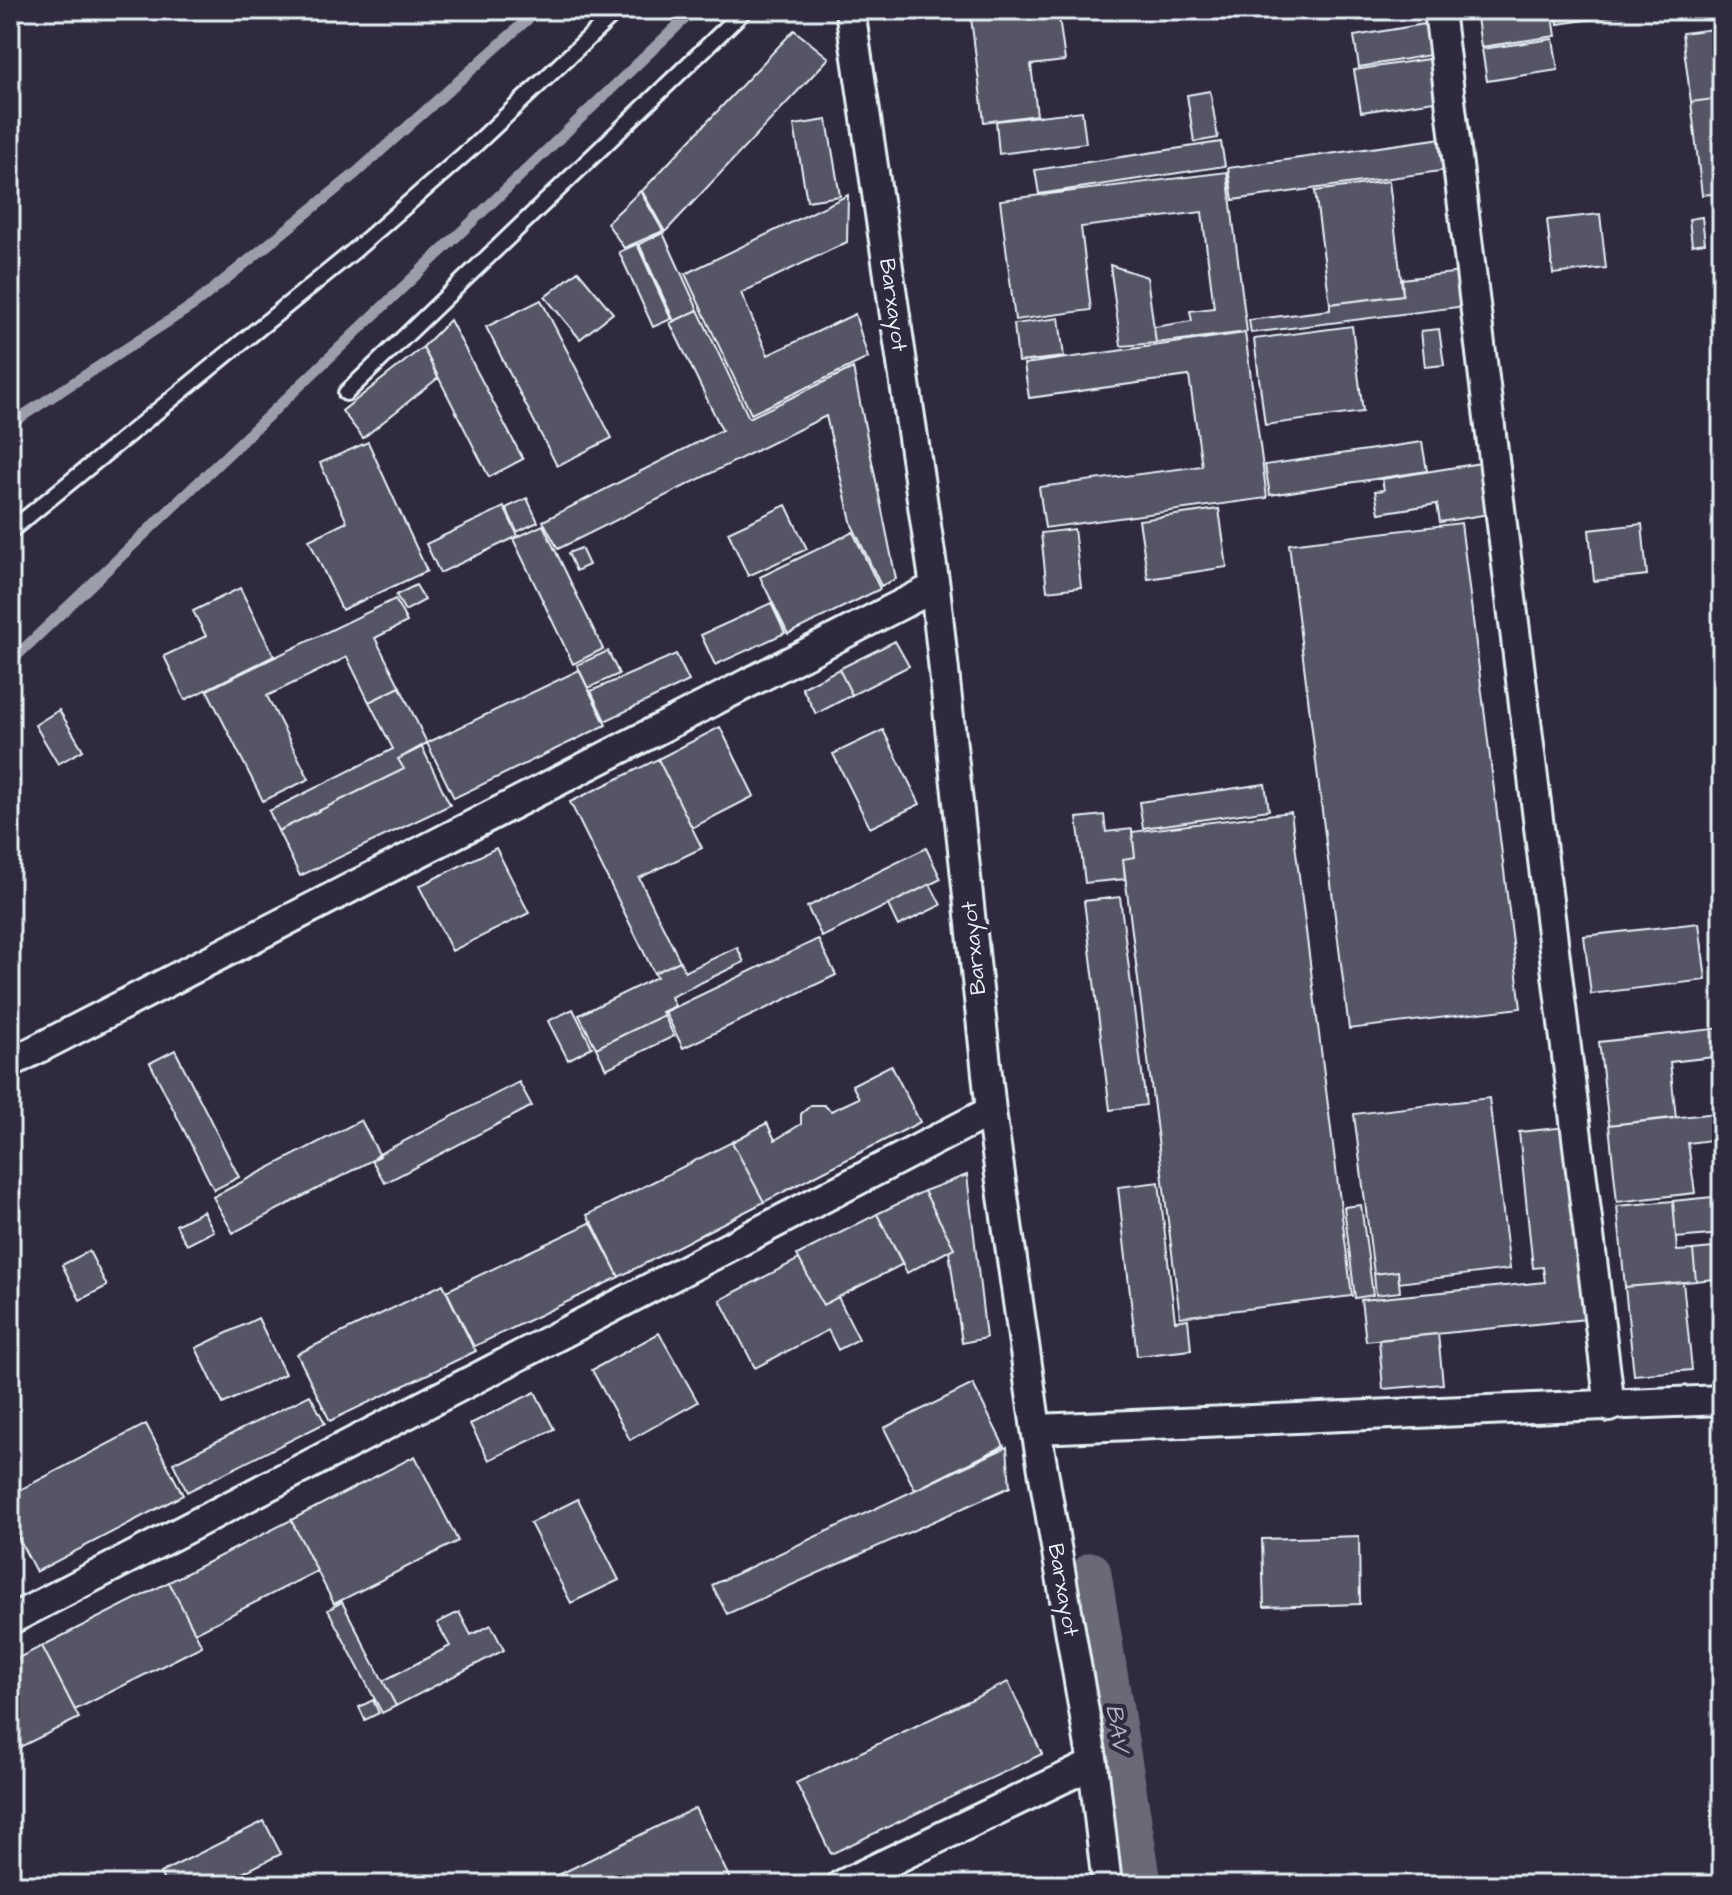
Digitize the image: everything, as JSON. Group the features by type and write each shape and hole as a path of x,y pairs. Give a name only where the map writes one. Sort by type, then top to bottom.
{"street":[{"name":"Barxayot","path":"850,10 935,587 991,1111 1036,1429 1093,1764 1107,1885"},
{"path":"1439,10 1610,1407"},
{"path":"10,1063 935,587"},
{"path":"10,1620 991,1111"},
{"path":"1036,1429 1722,1400"},
{"path":"841,1885 1093,1764"}],"lane":[{"path":"10,531 355,250 475,145 618,10"},
{"path":"346,393 745,10"}],"building":[{"path":"970,10 1058,10 1065,61 1031,65 1037,115 984,122"},
{"path":"1476,10 1552,10 1556,36 1481,47"},
{"path":"1556,10 1651,10 1558,24"},
{"path":"1425,24 1430,55 1359,67 1354,36"},
{"path":"1713,29 1721,98 1691,102 1682,33"},
{"path":"794,30 829,58 665,232 642,191"},
{"path":"1553,39 1558,70 1487,81 1482,49"},
{"path":"1435,58 1441,100 1361,112 1354,70"},
{"path":"1210,91 1218,138 1194,142 1187,95"},
{"path":"1721,98 1722,193 1702,195 1691,102"},
{"path":"1082,111 1086,143 999,154 996,121"},
{"path":"827,120 840,196 807,201 794,125"},
{"path":"1443,138 1448,170 1233,200 1228,168"},
{"path":"1221,142 1225,166 1039,194 1035,170"},
{"path":"1227,172 1247,332 1156,343 1154,327 1192,321 1190,311 1214,308 1202,212 1081,227 1091,310 1015,320 1000,200"},
{"path":"1389,181 1403,295 1330,304 1315,191"},
{"path":"640,191 663,231 624,248 607,223"},
{"path":"848,195 847,242 741,293 768,355 855,314 868,358 751,414 685,274"},
{"path":"1600,214 1606,268 1553,274 1547,220"},
{"path":"1702,217 1705,243 1692,245 1689,219"},
{"path":"663,233 698,310 674,321 639,244"},
{"path":"637,244 671,319 653,327 619,252"},
{"path":"1110,265 1147,277 1156,343 1121,346"},
{"path":"578,271 613,313 580,339 545,297"},
{"path":"1461,272 1466,306 1251,333 1249,320 1330,310 1330,304 1403,295 1402,279"},
{"path":"541,300 612,438 557,466 486,327"},
{"path":"698,310 749,418 853,368 896,579 881,586 852,525 826,416 558,549 543,521 722,430 670,323"},
{"path":"1059,318 1064,357 1018,362 1014,324"},
{"path":"450,320 523,459 489,477 423,347"},
{"path":"1352,326 1363,412 1265,425 1254,339"},
{"path":"1439,329 1444,365 1425,367 1421,331"},
{"path":"1245,333 1267,498 1045,528 1039,487 1202,466 1189,376 1029,398 1024,364"},
{"path":"423,347 438,378 363,438 342,411"},
{"path":"368,442 427,571 342,610 309,540 347,522 320,463"},
{"path":"1422,442 1427,471 1270,495 1265,465"},
{"path":"1487,462 1495,513 1440,522 1437,504 1379,513 1375,491 1384,490 1382,479"},
{"path":"527,498 538,522 517,532 506,508"},
{"path":"786,505 807,549 748,576 728,532"},
{"path":"504,507 518,536 440,573 426,544"},
{"path":"1219,509 1227,567 1148,579 1139,520"},
{"path":"1461,523 1521,1008 1349,1029 1289,544"},
{"path":"1642,524 1647,575 1594,581 1589,530"},
{"path":"543,525 603,649 573,664 513,539"},
{"path":"1074,529 1081,587 1047,591 1041,533"},
{"path":"853,532 880,589 788,634 760,577"},
{"path":"581,548 589,565 576,571 568,553"},
{"path":"416,585 425,600 405,611 396,595"},
{"path":"240,588 274,656 185,700 164,656 206,636 193,611"},
{"path":"395,599 407,622 375,638 400,687 369,702 347,657 267,696 309,779 263,801 207,690"},
{"path":"771,603 785,633 715,665 701,635"},
{"path":"895,641 909,666 852,695 839,669"},
{"path":"608,651 619,674 588,688 577,665"},
{"path":"676,654 689,681 605,721 591,691"},
{"path":"839,669 852,695 816,714 802,688"},
{"path":"579,670 606,725 454,798 427,743"},
{"path":"400,687 427,743 398,759 404,769 278,831 269,811 393,749 369,702"},
{"path":"59,710 83,750 58,764 35,725"},
{"path":"720,727 754,796 692,828 658,759"},
{"path":"883,730 920,804 870,828 833,754"},
{"path":"422,747 450,805 300,876 278,831 404,769 398,759"},
{"path":"658,759 702,848 639,878 680,961 654,973 570,802"},
{"path":"1265,784 1269,810 1143,828 1139,802"},
{"path":"1291,812 1352,1296 1180,1317 1123,859 1135,857 1132,832"},
{"path":"1104,815 1106,832 1132,829 1135,857 1123,859 1125,879 1085,883 1077,818"},
{"path":"496,848 529,913 452,951 419,886"},
{"path":"926,848 941,879 822,937 807,907"},
{"path":"930,884 941,905 898,926 888,905"},
{"path":"1120,897 1146,1105 1110,1110 1084,901"},
{"path":"1699,923 1706,980 1591,994 1584,936"},
{"path":"818,939 836,975 683,1048 665,1012"},
{"path":"737,947 744,962 671,997 675,1006 662,1012 664,1015 596,1048 579,1015 657,977 654,973 680,961 685,972"},
{"path":"573,1009 592,1047 568,1060 548,1021"},
{"path":"664,1015 674,1036 606,1069 596,1048"},
{"path":"1722,1028 1722,1056 1670,1062 1676,1118 1609,1125 1599,1042"},
{"path":"175,1050 239,1177 214,1190 150,1063"},
{"path":"891,1065 920,1122 764,1202 732,1142 767,1123 775,1140 801,1124 801,1114 811,1105 824,1105 831,1111 859,1098 852,1085"},
{"path":"519,1082 532,1106 385,1183 372,1161 379,1154"},
{"path":"1489,1098 1510,1269 1399,1283 1398,1271 1374,1274 1354,1114"},
{"path":"1716,1113 1719,1139 1688,1143 1695,1193 1617,1202 1609,1125"},
{"path":"361,1120 380,1156 233,1233 213,1197"},
{"path":"1567,1127 1586,1319 1366,1341 1361,1300 1545,1282 1543,1267 1533,1268 1519,1132"},
{"path":"732,1142 764,1202 619,1277 587,1215"},
{"path":"967,1175 986,1338 962,1343 949,1251 954,1248 924,1191"},
{"path":"1159,1182 1175,1321 1188,1319 1191,1350 1137,1356 1118,1187"},
{"path":"924,1191 954,1248 907,1273 877,1214"},
{"path":"1722,1196 1722,1234 1676,1238 1673,1201"},
{"path":"1673,1201 1677,1251 1693,1250 1696,1281 1625,1287 1617,1206"},
{"path":"1361,1205 1373,1295 1355,1298 1344,1207"},
{"path":"203,1211 214,1231 187,1245 176,1225"},
{"path":"877,1214 903,1264 823,1305 797,1255"},
{"path":"592,1222 619,1277 473,1347 446,1291"},
{"path":"1722,1247 1722,1278 1696,1281 1693,1250"},
{"path":"89,1251 107,1286 80,1300 62,1265"},
{"path":"799,1259 823,1305 838,1297 859,1339 838,1350 828,1330 755,1368 720,1300"},
{"path":"1398,1271 1400,1292 1376,1295 1374,1274"},
{"path":"1683,1282 1692,1370 1634,1375 1625,1287"},
{"path":"443,1284 476,1351 330,1421 297,1354"},
{"path":"258,1318 285,1374 223,1404 196,1348"},
{"path":"659,1333 698,1402 630,1440 592,1370"},
{"path":"1438,1334 1443,1384 1383,1389 1379,1340"},
{"path":"973,1384 1004,1446 915,1490 884,1428"},
{"path":"535,1392 554,1429 489,1460 470,1424"},
{"path":"310,1395 325,1423 187,1492 173,1463"},
{"path":"146,1424 183,1495 36,1572 10,1522 10,1495"},
{"path":"1007,1447 1010,1487 727,1614 712,1585"},
{"path":"415,1456 458,1541 334,1604 291,1520"},
{"path":"578,1499 619,1580 571,1603 530,1523"},
{"path":"291,1520 317,1571 195,1633 169,1582"},
{"path":"1359,1536 1360,1604 1264,1607 1262,1539"},
{"path":"169,1582 202,1646 75,1710 42,1646"},
{"path":"342,1602 396,1706 382,1713 328,1610"},
{"path":"459,1612 471,1635 491,1625 504,1650 396,1706 383,1681 450,1646 437,1623"},
{"path":"42,1646 79,1718 10,1752 10,1662"},
{"path":"1008,1682 1042,1754 831,1854 796,1783"},
{"path":"373,1700 379,1713 365,1720 359,1707"},
{"path":"695,1808 733,1885 538,1885"},
{"path":"264,1821 281,1854 218,1885 166,1885 160,1873"}],"waterway":[{"path":"10,424 195,304 356,173 538,10"},
{"path":"10,662 694,10"},
{"name":"BAV","path":"1092,1571 1143,1885"}]}
